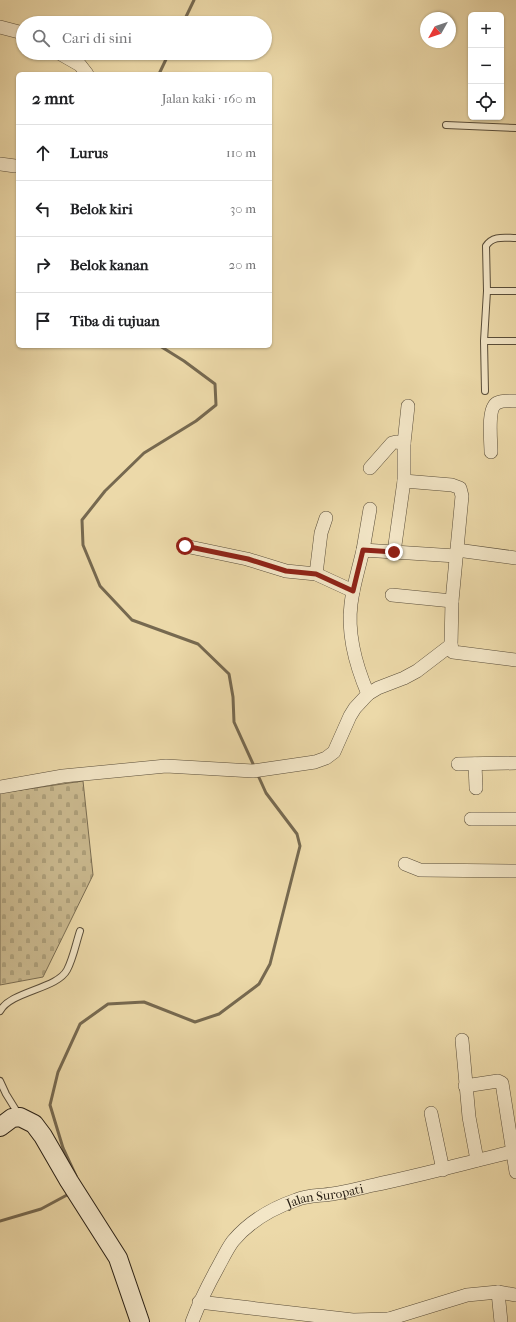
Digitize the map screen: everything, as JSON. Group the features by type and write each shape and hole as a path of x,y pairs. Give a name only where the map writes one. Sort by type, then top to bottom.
{"street":[{"path":"0,27 16,31"},
{"path":"72,60 80,65 86,72"},
{"path":"0,164 15,166"},
{"path":"491,452 490,415 492,408 496,403 516,401"},
{"path":"394,552 404,481 404,443 408,406"},
{"path":"370,468 392,443 404,443"},
{"path":"404,481 452,485 460,488 462,496 452,601 455,650"},
{"path":"368,694 352,648 350,615 353,591 363,550 370,509"},
{"path":"316,574 321,533 326,518"},
{"path":"185,546 248,559 286,571 316,574 353,591"},
{"path":"363,550 456,553 516,558"},
{"path":"392,595 452,601"},
{"path":"0,787 63,776 166,766 253,771 315,762 331,755 336,748 355,708 368,694 378,688 404,678 455,650 516,660"},
{"path":"458,764 516,763"},
{"path":"475,764 476,788"},
{"path":"471,819 516,819"},
{"path":"405,864 420,870 516,871"},
{"path":"462,1040 465,1086 477,1160"},
{"path":"465,1086 498,1081 502,1083 516,1172"},
{"path":"431,1113 443,1170"},
{"path":"0,1127 12,1118 20,1117 34,1124 44,1136 118,1258 140,1322"},
{"name":"Jalan Suropati","path":"192,1322 199,1302 227,1250 247,1228 266,1214 297,1199 332,1194 443,1170 477,1160 514,1152"},
{"path":"199,1302 353,1320 389,1320 467,1295 498,1292 516,1295"},
{"path":"498,1292 501,1322"}],"lane":[{"path":"446,125 516,128"},
{"path":"485,391 484,341 487,291 486,246 496,238 516,238"},
{"path":"487,291 516,291"},
{"path":"484,341 516,341"},
{"path":"0,1011 2,1007 10,1001 56,980 67,971 80,931"},
{"path":"0,1081 20,1117"}],"green space":[{"path":"83,781 93,875 43,977 0,985 0,793"}],"waterway":[{"path":"186,16 194,0"},
{"path":"160,72 166,60"},
{"path":"163,348 215,384 216,405 196,421 144,453 105,491 82,520 83,545 100,586 132,620 198,644 229,674 233,697 234,722 254,766"},
{"path":"76,1176 63,1148 50,1105 58,1072 80,1024 108,1004 144,1002 195,1022 219,1014 259,984 270,964 300,846 297,834 266,793 257,773"},
{"path":"0,1221 41,1209 70,1192"}],"route":[{"path":"185,546 248,559 286,571 316,574 353,591 363,550 394,552"}]}
